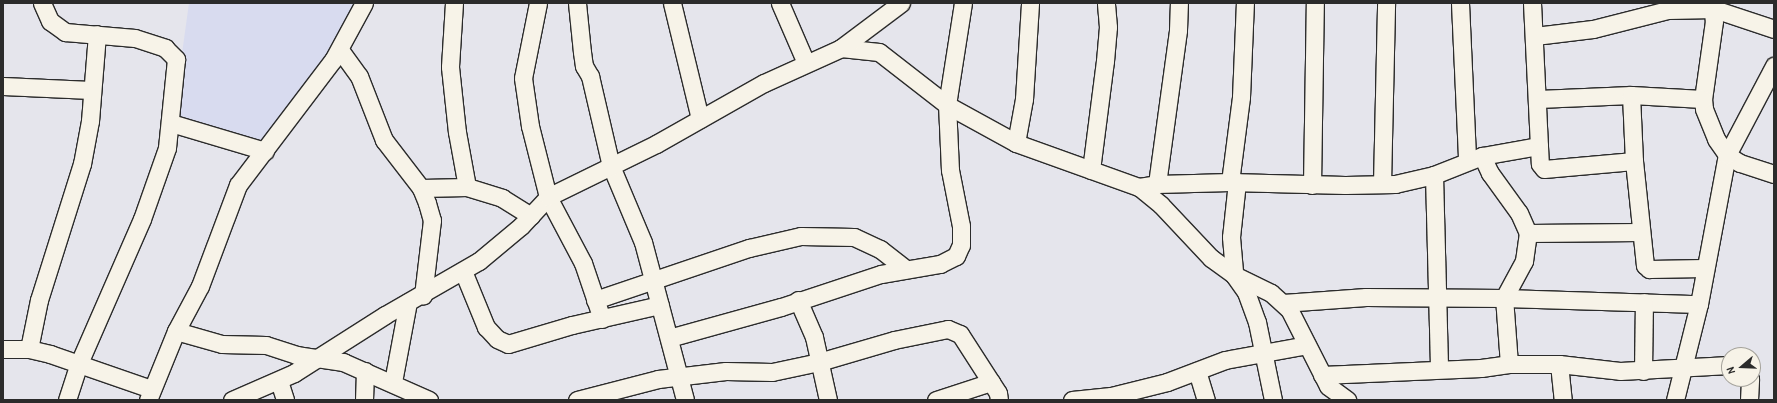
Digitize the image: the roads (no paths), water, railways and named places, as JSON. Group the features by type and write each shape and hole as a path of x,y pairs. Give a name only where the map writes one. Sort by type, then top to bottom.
{"street":[{"path":"42,3 50,22 56,28 65,32 135,38 172,52 176,59 171,123 167,148 142,219 79,363 67,400"},
{"path":"3,349 29,349 79,363 149,395 176,331 200,286 238,185 340,50 364,3"},
{"path":"454,3 450,67 457,132 467,187"},
{"path":"538,3 523,78 530,126 548,198 583,263 602,319"},
{"path":"577,3 584,66 590,76 611,166 643,242 680,376 685,400"},
{"path":"672,3 700,119"},
{"path":"780,3 806,64"},
{"path":"669,338 881,274 940,264 956,256 961,245 961,226 950,170 947,105 963,3"},
{"path":"1016,143 1024,100 1030,3"},
{"path":"1091,170 1105,61 1108,27 1106,3"},
{"path":"1157,184 1178,30 1179,3"},
{"path":"1245,3 1241,97 1233,182 1231,237 1234,276 1246,292 1265,354 1273,400"},
{"path":"1312,185 1315,3"},
{"path":"1382,184 1386,3"},
{"path":"1460,3 1475,158 1490,173 1519,213 1528,232 1524,261 1504,298 1509,364"},
{"path":"1532,3 1538,99 1540,164 1544,169 1634,161"},
{"path":"232,400 252,397 322,357 352,335 479,262 531,216 548,198 656,144 764,83 841,48 894,5"},
{"path":"1534,36 1593,29 1668,10 1713,6 1774,29"},
{"path":"1713,6 1703,99 1708,121 1727,155 1740,163 1774,174"},
{"path":"29,349 39,300 82,164 90,122 91,90 97,34"},
{"path":"841,48 879,52 947,105 1016,143 1139,188 1161,205 1211,258 1234,276 1271,293 1289,309 1326,387 1347,400"},
{"path":"340,50 359,76 384,140 421,188 432,220 415,299 393,382"},
{"path":"1675,400 1700,304 1704,268 1727,155 1774,66"},
{"path":"3,86 91,90"},
{"path":"1538,99 1632,95 1703,99"},
{"path":"1632,95 1634,161 1640,232 1645,265 1649,269 1704,268"},
{"path":"171,123 265,151"},
{"path":"1139,188 1157,184 1233,182 1312,185 1394,184 1434,175 1475,158 1539,146"},
{"path":"1434,175 1439,299 1439,369"},
{"path":"421,188 467,187 502,198 531,216"},
{"path":"1528,232 1640,232"},
{"path":"595,300 764,243 801,236 854,237 880,248 906,269"},
{"path":"463,271 486,326 502,342 511,344 660,305"},
{"path":"1283,303 1366,297 1439,299 1504,298 1700,304"},
{"path":"798,300 814,337 828,400"},
{"path":"1643,371 1644,302"},
{"path":"577,400 658,379 726,371 772,372 819,362 894,340 948,329 960,334 991,382 999,400"},
{"path":"176,331 222,344 266,345 296,355 322,357 393,382 429,400"},
{"path":"1072,400 1111,396 1167,382 1225,360 1307,346"},
{"path":"1326,387 1439,369 1509,364 1560,364 1643,371 1721,366"},
{"path":"1560,364 1563,400"},
{"path":"364,400 365,371"},
{"path":"1197,371 1206,400"},
{"path":"279,381 286,400"},
{"path":"936,400 991,382"},
{"path":"1749,400 1750,387"}]}
